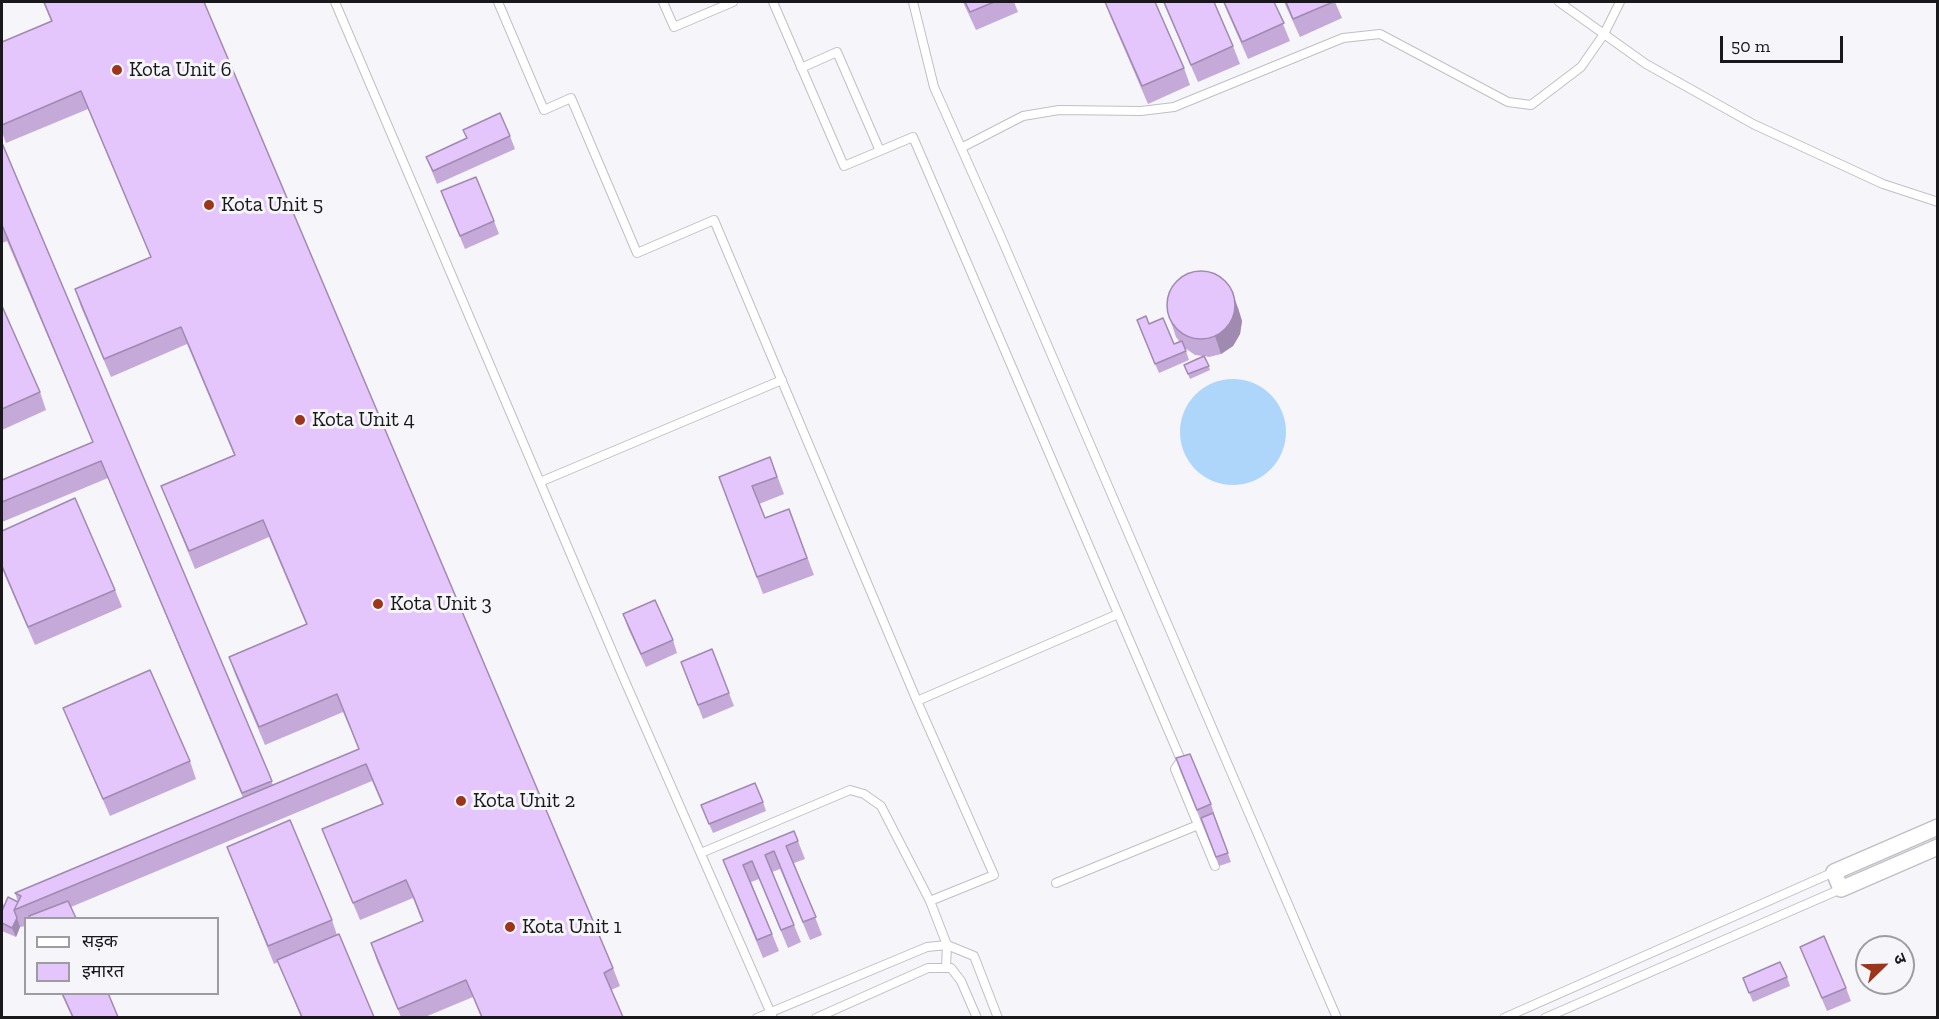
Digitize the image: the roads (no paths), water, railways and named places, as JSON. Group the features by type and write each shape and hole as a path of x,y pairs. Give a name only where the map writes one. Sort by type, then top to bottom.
{"street":[{"path":"1938,827 1834,872 1841,889 1938,847"}],"lane":[{"path":"335,2 540,482 772,1015"},
{"path":"498,2 544,110 571,98 637,253 714,220 917,701 994,875 930,901"},
{"path":"663,2 674,27 733,2"},
{"path":"773,2 844,166 913,137 1181,760 1175,769 1215,866"},
{"path":"914,2 934,87 1337,1017"},
{"path":"1559,2 1646,64 1753,124 1883,184 1938,202"},
{"path":"962,148 1023,116 1059,110 1140,111 1174,107 1343,38 1380,34 1508,102 1531,105 1581,68 1604,34 1620,2"},
{"path":"801,68 837,52 880,151"},
{"path":"540,482 782,380"},
{"path":"917,701 1119,614"},
{"path":"701,853 850,790 864,794 880,806 930,901 947,945 946,968"},
{"path":"1056,883 1198,825"},
{"path":"1504,1017 1834,872"},
{"path":"1545,1017 1841,889"},
{"path":"757,1017 772,1015 927,947 947,945 974,956 998,1017"},
{"path":"816,1017 928,968 951,968 961,981 977,1017"}],"water":[{"path":"1233,379 1253,383 1270,395 1282,412 1286,432 1282,452 1270,469 1253,481 1233,485 1213,481 1196,469 1184,452 1180,432 1184,412 1196,395 1213,383"}],"place":[{"name":"Kota Unit 6","path":"117,70"},
{"name":"Kota Unit 5","path":"209,205"},
{"name":"Kota Unit 4","path":"300,420"},
{"name":"Kota Unit 3","path":"378,604"},
{"name":"Kota Unit 2","path":"461,801"},
{"name":"Kota Unit 1","path":"510,927"}]}
